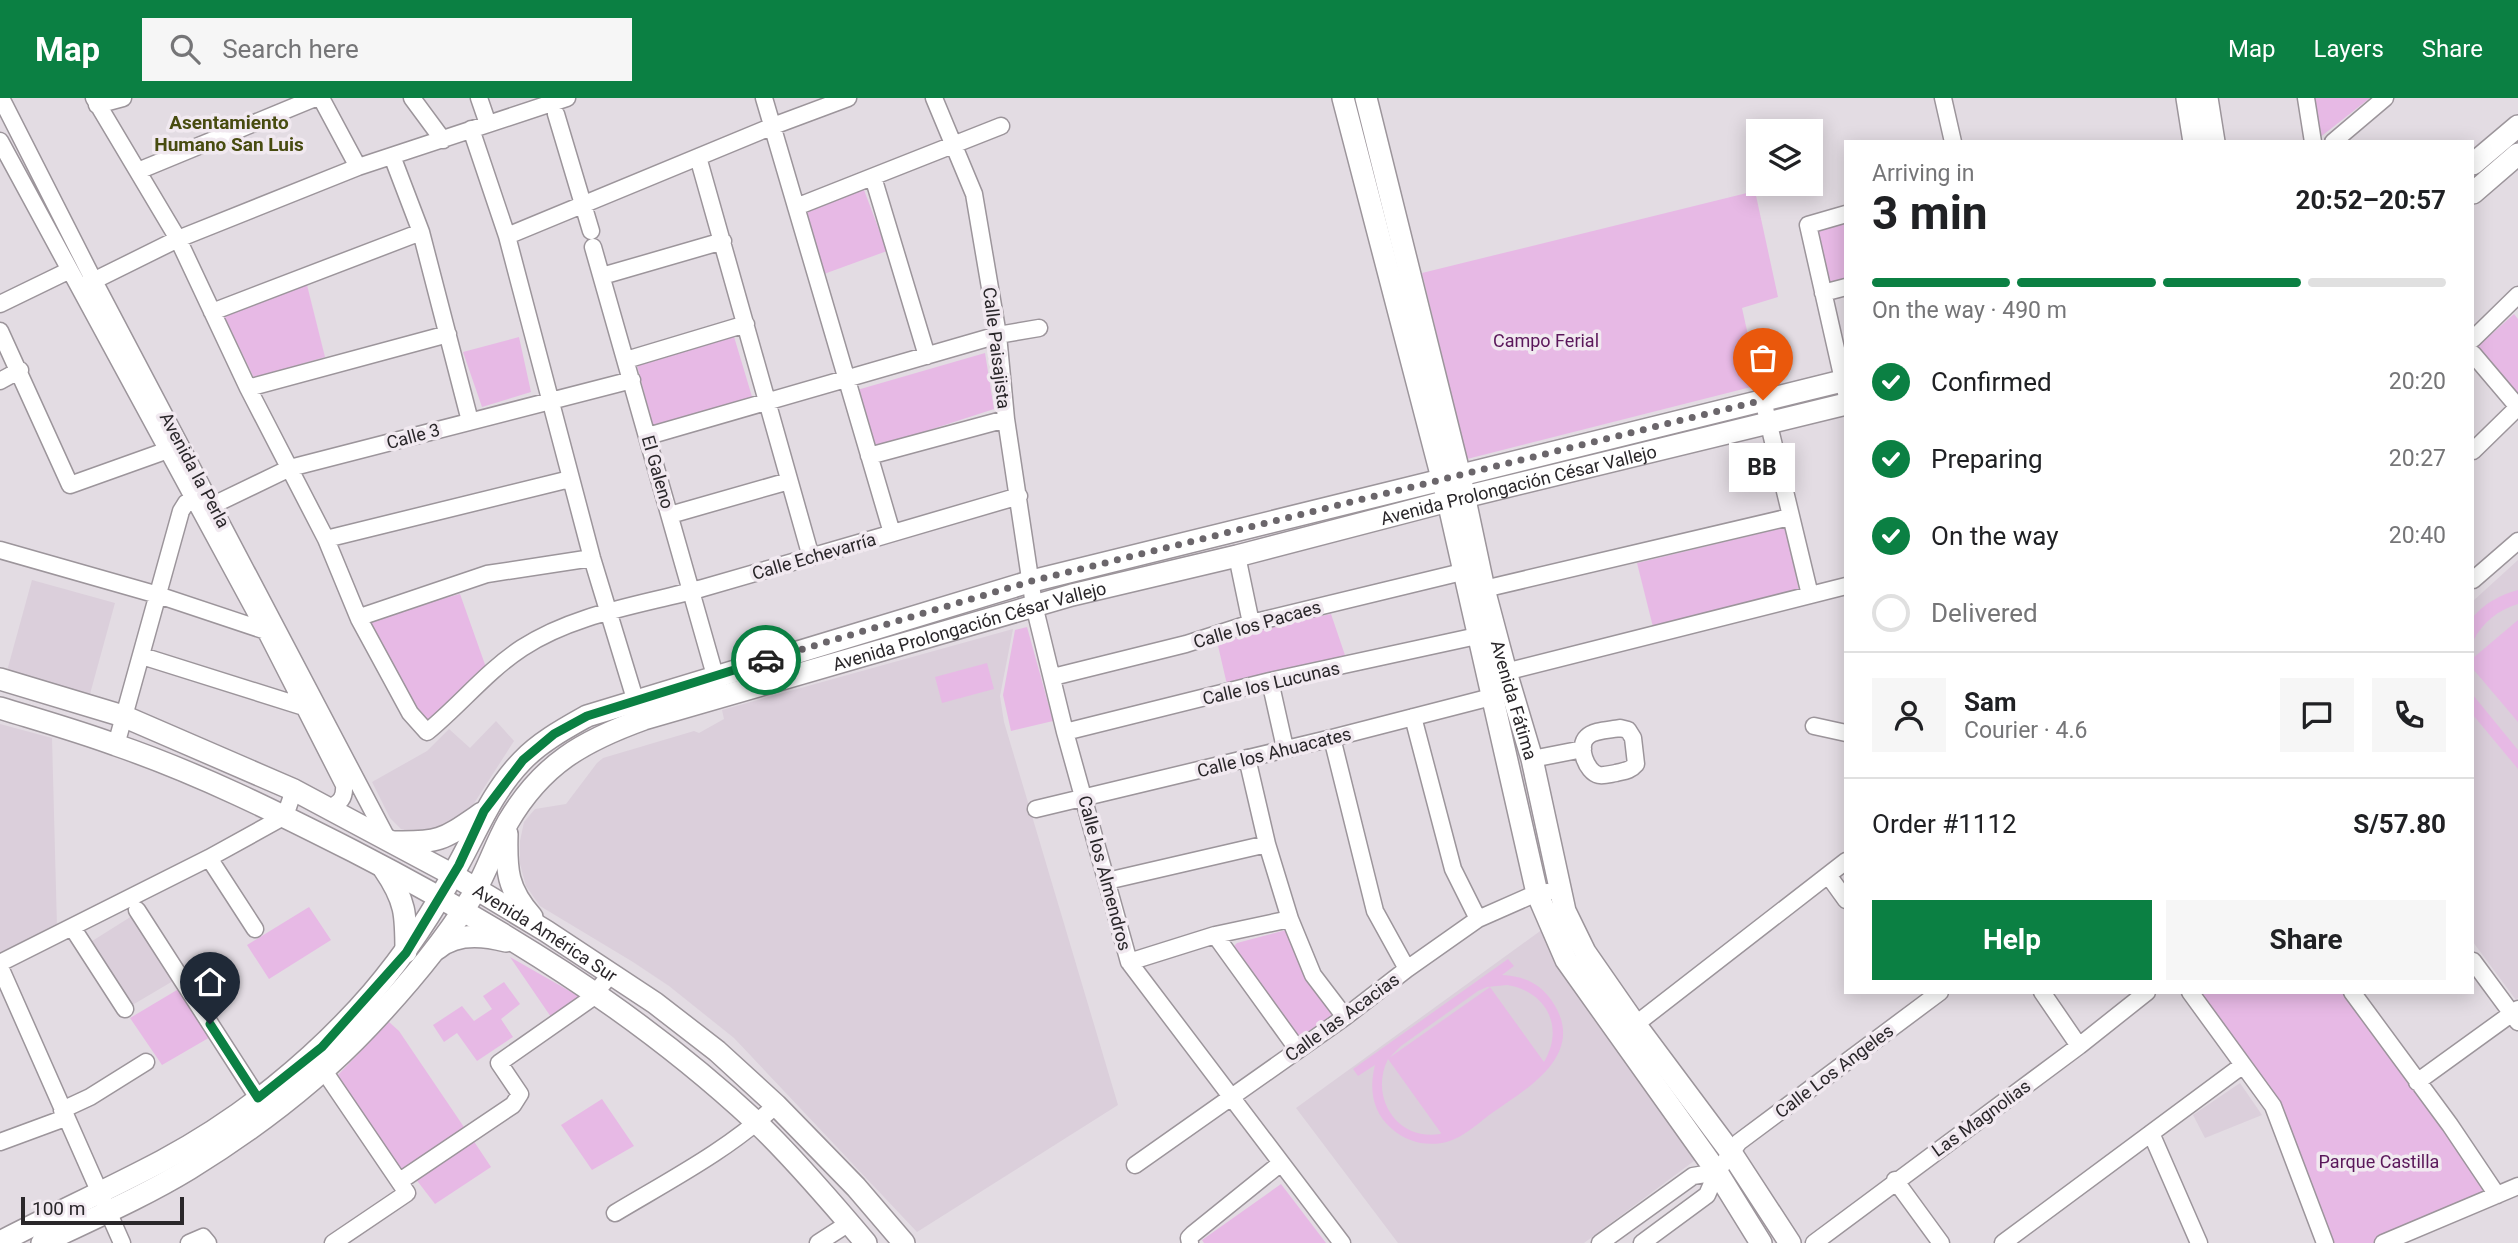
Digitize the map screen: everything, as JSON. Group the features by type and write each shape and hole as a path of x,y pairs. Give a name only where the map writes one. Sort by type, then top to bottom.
{"main road":[{"name":"Avenida Fátima","path":"1343,98 1390,279 1484,589 1536,893 1566,960 1732,1154 1790,1243"},
{"name":"Avenida Fátima","path":"1366,98 1390,279"},
{"path":"2187,98 2199,128 2212,140"},
{"path":"2199,128 2207,98"},
{"path":"2474,163 2518,126"},
{"path":"2474,192 2518,154"},
{"name":"Avenida Prolongación César Vallejo","path":"416,956 463,911 526,794 547,771 602,734 1034,605 1384,517 1454,489 1763,400 1844,384"},
{"name":"Avenida Prolongación César Vallejo","path":"0,1242 163,1161 318,1062 379,1016 416,956 440,897 484,811 523,760 554,734 587,716 635,699 1032,581 1107,562 1379,496 1454,489 1844,404"},
{"name":"Avenida Fátima","path":"1454,489 1462,572 1477,636 1532,759 1565,911 1628,1030 1761,1243"},
{"path":"1379,496 1387,501 1388,511 1384,517"},
{"path":"1141,555 1133,568 1143,578"},
{"path":"1072,595 1076,587 1100,583 1105,579 1107,562"},
{"name":"Avenida América Sur","path":"0,679 123,716 294,790 453,875 546,931 612,973 717,1051 776,1105 856,1187 904,1243"},
{"name":"Avenida América Sur","path":"0,708 116,745 197,776 285,816 440,897 526,947 596,993 668,1046 757,1123 866,1243"},
{"path":"390,842 430,842 451,835 484,811 508,823 506,865 512,890 523,907 546,931"},
{"path":"383,867 396,885 416,956 453,938 489,937 526,947"},
{"name":"Avenida Prolongación César Vallejo","path":"42,1243 189,1169 281,1106 318,1062"}],"street":[{"name":"Avenida la Perla","path":"1,98 168,450 282,638 390,842"},
{"path":"123,98 95,102 178,239 248,388 326,539 360,617 487,573 592,558"},
{"path":"138,171 315,98"},
{"path":"321,98 358,167"},
{"path":"412,98 443,140"},
{"path":"479,98 488,124"},
{"path":"764,98 892,533"},
{"name":"Calle Paisajista","path":"934,98 974,194 998,335 1006,419 1034,605"},
{"path":"1943,98 1953,140"},
{"path":"2306,98 2313,140"},
{"path":"2335,140 2385,98"},
{"path":"506,236 843,99"},
{"path":"87,284 178,239 358,167 471,129 557,104"},
{"name":"El Galeno","path":"557,104 582,205 722,697"},
{"path":"796,207 1001,126"},
{"path":"471,129 506,236 570,480 635,699"},
{"name":"Avenida la Perla","path":"0,141 70,270 87,284 203,505 344,785 345,794 341,802 329,809"},
{"path":"392,156 421,232 470,421"},
{"path":"698,157 811,557"},
{"path":"873,177 927,356"},
{"path":"1844,215 1808,225 1844,380"},
{"path":"212,312 421,232"},
{"path":"602,276 723,241"},
{"path":"0,304 70,270"},
{"path":"1823,293 1844,288"},
{"path":"2474,338 2518,295"},
{"path":"626,360 746,324"},
{"path":"648,436 998,335 1039,328"},
{"path":"0,331 70,485 168,450"},
{"path":"248,388 449,334"},
{"path":"2474,355 2518,407 2474,450"},
{"path":"0,381 20,370"},
{"name":"Calle 3","path":"203,505 290,468 632,380"},
{"path":"1763,400 1811,595"},
{"path":"869,456 1006,419"},
{"path":"326,539 570,480"},
{"path":"670,515 789,481"},
{"name":"Calle Echevarría","path":"360,617 410,713 426,731 522,648 562,627 1019,496"},
{"path":"116,745 181,511 186,503 203,505"},
{"path":"1484,589 1790,517"},
{"path":"2474,579 2518,541"},
{"path":"0,550 158,595 282,638"},
{"path":"1237,556 1251,623"},
{"name":"Calle los Pacaes","path":"1053,677 1186,644 1251,623 1462,572"},
{"name":"Calle los Ahuacates","path":"1037,809 1413,717 1499,684 1844,587"},
{"name":"Calle los Almendros","path":"1034,605 1065,732 1129,962 1342,1243"},
{"name":"Calle los Lucunas","path":"1065,732 1270,681 1477,636"},
{"path":"142,656 304,707"},
{"path":"1270,681 1285,748"},
{"path":"1413,717 1453,869 1478,919"},
{"path":"1814,726 1844,733"},
{"path":"1332,738 1375,911 1407,969"},
{"path":"1532,759 1583,748"},
{"path":"1247,758 1266,844 1290,919 1313,975 1345,1017"},
{"path":"122,1243 63,1114 0,965 285,816 294,790"},
{"path":"1107,881 1266,844"},
{"path":"209,858 255,929"},
{"path":"1628,1030 1844,863"},
{"path":"1828,875 1844,897"},
{"name":"Calle las Acacias","path":"1135,1165 1345,1017 1478,919 1536,893 1560,891"},
{"path":"136,910 258,1098"},
{"path":"1129,962 1216,935 1290,919"},
{"path":"72,927 125,1009"},
{"path":"1216,935 1298,1050"},
{"path":"2417,1082 2516,1015 2474,962"},
{"path":"333,1243 513,1105 520,1094 499,1063 596,993 612,973"},
{"path":"2043,994 2079,1046"},
{"name":"Las Magnolias","path":"1814,1243 2079,1046 2144,994"},
{"path":"2191,994 2273,1106 2325,1243"},
{"path":"2353,994 2497,1195"},
{"name":"Calle Los Angeles","path":"1642,1243 1707,1195 1717,1172 1739,1142 1919,998"},
{"path":"0,1142 63,1114 146,1062"},
{"path":"318,1062 403,1187"},
{"path":"2003,1243 2243,1065"},
{"path":"615,1213 757,1123 776,1105"},
{"path":"2151,1133 2199,1243"},
{"path":"1189,1241 1281,1163"},
{"path":"1600,1243 1693,1176 1717,1172"},
{"path":"1895,1181 1941,1243"},
{"path":"2383,1243 2518,1186"},
{"path":"818,1243 849,1223"}],"shaded area":[{"path":"2518,560 2516,1000 2474,943 2474,600"},
{"path":"32,580 115,603 90,694 7,671"},
{"path":"1013,629 1000,696 1004,722 1118,1105 917,1232 734,1038 669,986 540,906 526,886 520,864 520,841 524,822 535,809 566,804 603,758 694,731 699,733 724,719 722,710"},
{"path":"496,721 514,741 464,819 436,834 419,834 401,829 390,818 372,782 427,751 449,729 470,748"},
{"path":"0,724 52,738 57,927 0,952"},
{"path":"132,916 173,981 129,1007 89,943"},
{"path":"1543,929 1698,1158 1584,1243 1398,1243 1296,1108"},
{"path":"2240,1083 2262,1115 2205,1138 2193,1115"}],"green space":[{"path":"2312,98 2370,98 2319,138"},
{"path":"864,190 887,251 824,274 804,209"},
{"name":"Campo Ferial","path":"1746,193 1746,196 1756,196 1778,297 1742,308 1759,385 1467,459 1422,273"},
{"path":"1844,222 1844,280 1830,284 1816,230"},
{"path":"307,285 325,357 254,378 223,314"},
{"path":"2514,314 2518,319 2518,392 2515,394 2476,348"},
{"path":"732,330 753,400 653,426 637,365"},
{"path":"519,337 531,392 482,407 463,352"},
{"path":"985,353 994,409 874,448 857,390"},
{"path":"1786,527 1800,596 1654,631 1637,563"},
{"path":"2518,590 2518,604 2492,618 2474,639 2474,616 2505,594"},
{"path":"460,594 488,673 432,722 414,712 365,619"},
{"path":"1331,614 1347,661 1228,689 1216,637"},
{"path":"2518,620 2518,722 2474,670 2474,657"},
{"path":"1027,627 1053,721 1011,731 1003,695 1015,630"},
{"path":"987,663 994,689 942,703 935,677"},
{"path":"2474,696 2518,750 2518,769 2474,716"},
{"path":"309,907 331,940 269,979 247,945"},
{"path":"1286,930 1306,977 1336,1016 1301,1039 1233,947 1237,943"},
{"path":"510,957 580,997 551,1017"},
{"path":"1508,959 1514,966 1502,975 1524,979 1536,985 1552,1001 1561,1020 1563,1037 1549,1068 1522,1092 1468,1131 1456,1139 1442,1143 1415,1142 1392,1129 1376,1108 1372,1091 1375,1065 1358,1076 1353,1069","holes":["1507,985 1532,995 1548,1013 1553,1036 1544,1062 1490,987 1389,1058 1401,1046 1478,991 1487,987","1388,1059 1441,1133 1440,1134 1411,1131 1391,1113 1382,1088"]},
{"path":"504,982 520,1004 501,1019 513,1037 477,1061 457,1033 444,1042 433,1025 462,1006 474,1021 492,1009 483,996"},
{"path":"182,987 212,1036 162,1065 130,1018"},
{"name":"Parque Castilla","path":"2200,994 2348,994 2491,1193 2373,1243 2332,1243 2278,1101"},
{"path":"389,1022 399,1031 468,1133 400,1178 336,1077"},
{"path":"602,1099 634,1146 592,1170 561,1125"},
{"path":"473,1140 491,1167 435,1204 415,1178"},
{"path":"1281,1184 1326,1243 1204,1243 1202,1240"}],"way so far":[{"path":"766,660 1032,581 1763,400"}],"place":[{"name":"BB","path":"1763,400"}],"district":[{"name":"Asentamiento Humano San Luis","path":"229,133"}],"route":[{"path":"210,1024 258,1098 322,1047 406,953 459,865 484,811 523,760 554,734 587,716 766,660"}]}
